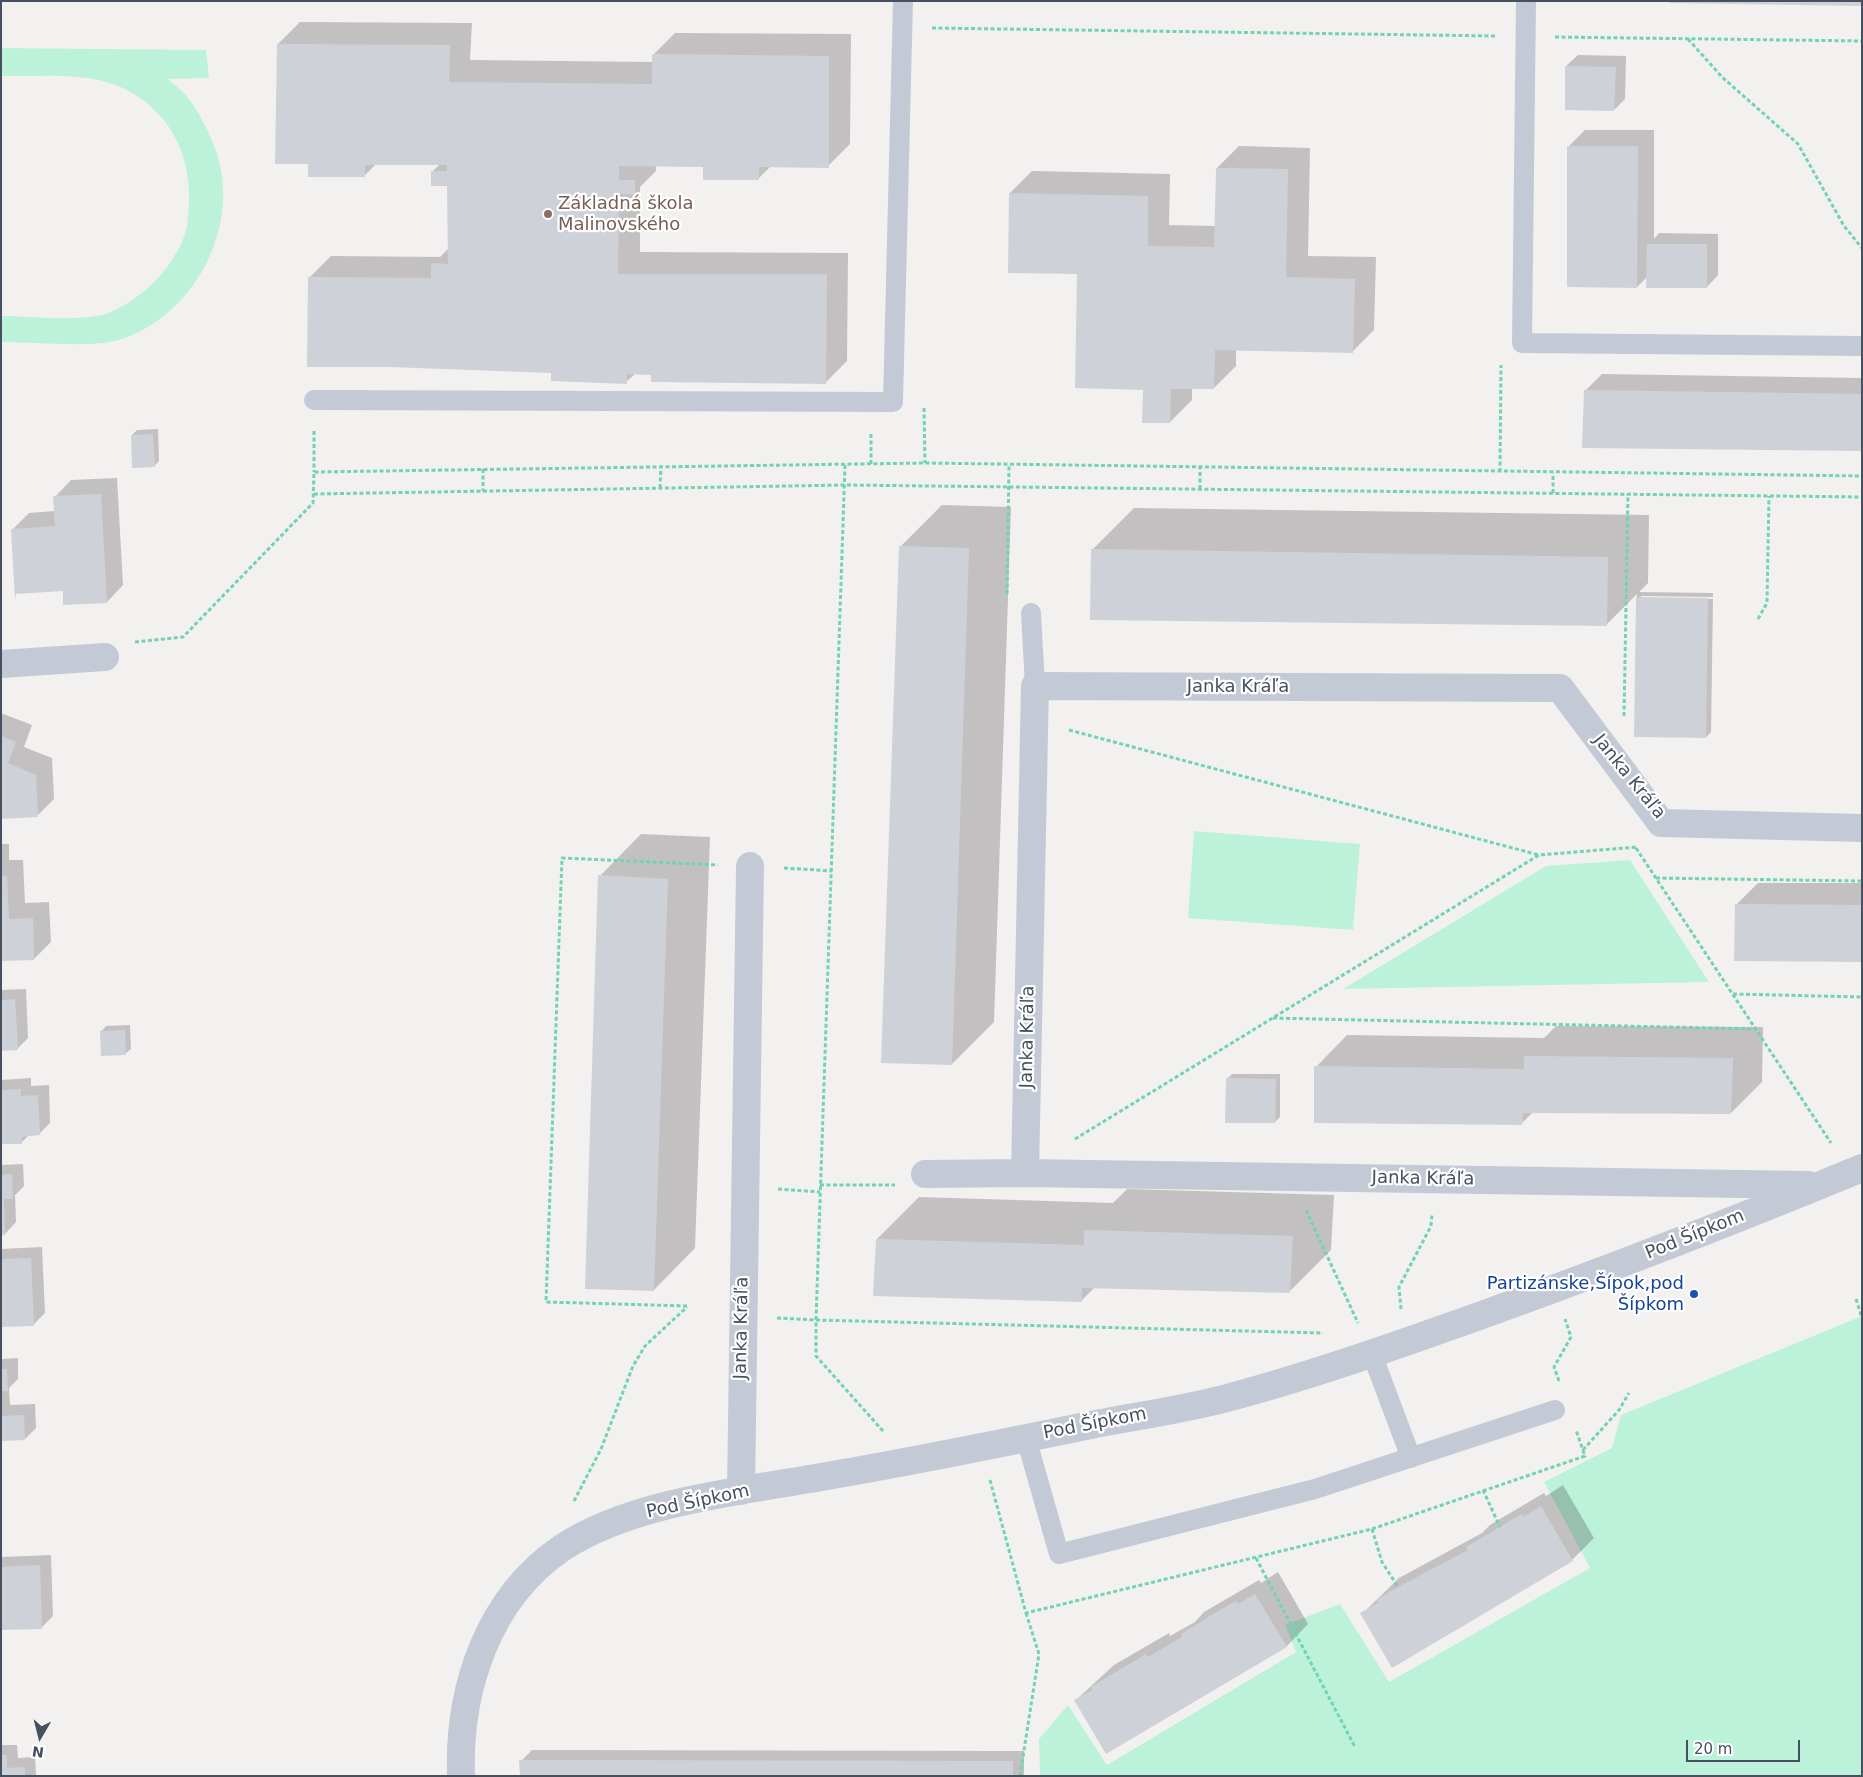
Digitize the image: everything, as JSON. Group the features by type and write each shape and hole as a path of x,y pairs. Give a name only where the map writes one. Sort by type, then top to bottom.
{"street":[{"path":"1,664 105,657"},
{"name":"Janka Kráľa","path":"1026,1164 1034,686 1560,688 1661,824 1862,828"},
{"name":"Janka Kráľa","path":"742,1491 744,1186 750,866"},
{"name":"Janka Kráľa","path":"925,1174 1026,1164 1820,1186"},
{"name":"Pod Šípkom","path":"461,1776 462,1730 471,1685 480,1653 503,1608 530,1574 563,1548 603,1525 676,1504 909,1462 1225,1398 1372,1354 1581,1280 1862,1168"}],"lane":[{"path":"314,400 893,402 903,1"},
{"path":"1526,1 1522,343 1862,346"},
{"path":"1031,613 1034,686"},
{"path":"1372,1354 1411,1458"},
{"path":"1026,1438 1059,1554 1315,1489 1555,1410"}],"path":[{"path":"903,28 1862,41"},
{"path":"1688,39 1722,77 1798,144 1844,226 1862,248"},
{"path":"1500,472 1501,363"},
{"path":"105,657 115,645 183,637 313,503 314,400"},
{"path":"924,413 926,463"},
{"path":"314,472 926,463 1862,476"},
{"path":"1007,598 1009,464"},
{"path":"844,465 846,485 820,1185 816,1356 909,1462"},
{"path":"660,488 661,467"},
{"path":"1200,468 1200,489"},
{"path":"483,469 483,491"},
{"path":"1553,473 1553,493"},
{"path":"314,494 846,485 1862,497"},
{"path":"1622,772 1628,494"},
{"path":"1758,619 1767,603 1769,496"},
{"path":"1034,721 1539,855 1636,848 1661,824"},
{"path":"1636,848 1834,1147"},
{"path":"1026,1164 1068,1143 1539,855"},
{"path":"573,1502 601,1449 634,1366 645,1346 687,1306 546,1302 562,858 832,871"},
{"path":"1656,878 1862,881"},
{"path":"1733,994 1862,997"},
{"path":"1273,1018 1755,1029"},
{"path":"820,1185 914,1185 925,1174"},
{"path":"744,1186 820,1192"},
{"path":"1305,1210 1360,1327"},
{"path":"1402,1313 1399,1287 1432,1226"},
{"path":"1856,1299 1862,1318"},
{"path":"772,1318 1330,1333"},
{"path":"1583,1450 1620,1410 1629,1393"},
{"path":"1483,1490 1500,1527"},
{"path":"1372,1529 1382,1562 1398,1587"},
{"path":"1256,1558 1355,1747"},
{"path":"1020,1776 1039,1654 1026,1612"}],"green space":[{"path":"1,48 206,50 209,78 168,79 192,103 201,117 217,154 223,183 222,211 216,240 205,266 189,291 169,312 145,328 119,340 94,344 1,342 1,316 73,318 100,315 123,306 146,290 156,280 165,270 180,246 187,223 189,186 186,168 175,136 166,122 141,98 111,83 80,77 1,76"},
{"path":"1194,831 1360,844 1353,930 1188,918"},
{"path":"1630,860 1709,982 1343,989 1546,866"},
{"path":"1862,1316 1862,1776 1040,1776 1039,1739 1068,1705 1107,1765 1296,1652 1285,1625 1340,1604 1389,1682 1590,1568 1544,1482 1612,1448 1621,1415"}],"building":[{"path":"1669,1 1862,1 1862,6 1669,3"},
{"path":"277,44 450,45 449,82 652,84 652,54 829,56 829,168 759,167 759,180 703,180 703,167 619,166 619,180 635,180 635,195 619,194 618,274 827,274 826,384 651,382 651,375 627,374 627,384 551,381 551,373 389,367 307,367 308,277 431,278 431,263 448,264 447,186 431,186 431,171 447,171 447,165 365,165 365,177 308,177 308,164 275,164"},
{"path":"1565,66 1616,67 1614,111 1565,110"},
{"path":"1567,146 1638,146 1637,288 1567,287"},
{"path":"1216,168 1288,169 1286,277 1355,279 1353,353 1215,350 1214,389 1171,389 1170,423 1142,423 1143,390 1075,388 1077,274 1008,273 1009,193 1148,196 1148,246 1214,247"},
{"path":"1647,244 1707,244 1707,288 1646,288"},
{"path":"1584,390 1862,394 1862,451 1582,448"},
{"path":"153,434 155,467 132,468 131,435"},
{"path":"101,494 107,603 63,605 63,591 16,594 15,600 11,529 55,526 53,496"},
{"path":"899,546 969,548 952,1065 881,1063"},
{"path":"1091,549 1608,557 1607,626 1090,620"},
{"path":"1636,597 1708,598 1706,738 1634,737"},
{"path":"1,736 16,742 8,763 36,775 38,817 1,819"},
{"path":"598,875 668,879 654,1291 585,1289"},
{"path":"1,876 7,876 9,919 33,918 34,960 1,961"},
{"path":"1735,904 1862,905 1862,962 1734,961"},
{"path":"15,999 18,1050 1,1051 1,1000"},
{"path":"125,1030 126,1055 101,1056 100,1031"},
{"path":"1524,1056 1733,1058 1731,1114 1523,1113 1522,1125 1314,1123 1314,1066 1524,1069"},
{"path":"1226,1078 1276,1079 1275,1123 1225,1123"},
{"path":"21,1089 21,1096 38,1095 40,1135 22,1137 22,1144 1,1144 1,1090"},
{"path":"12,1174 13,1199 4,1199 5,1235 1,1235 1,1175"},
{"path":"1084,1230 1293,1236 1290,1293 1082,1288 1082,1302 873,1296 876,1239 1084,1245"},
{"path":"31,1258 34,1326 1,1327 1,1259"},
{"path":"1,1369 7,1369 8,1391 1,1391"},
{"path":"24,1415 25,1440 1,1441 1,1416"},
{"path":"1541,1506 1573,1561 1392,1668 1360,1613 1378,1603 1376,1600 1468,1550 1466,1547 1522,1514 1523,1517"},
{"path":"40,1565 42,1629 1,1630 1,1567"},
{"path":"1255,1594 1287,1647 1106,1754 1074,1700 1092,1690 1091,1687 1146,1654 1148,1657 1182,1637 1181,1634 1215,1613 1236,1601 1238,1604"},
{"path":"1,1755 7,1755 7,1768 25,1767 25,1776 1,1776"},
{"path":"519,1760 1013,1761 1013,1776 520,1776"}],"place":[{"name":"Základná škola Malinovského","path":"548,214"},
{"name":"Partizánske,Šípok,pod Šípkom","path":"1694,1294"}]}
